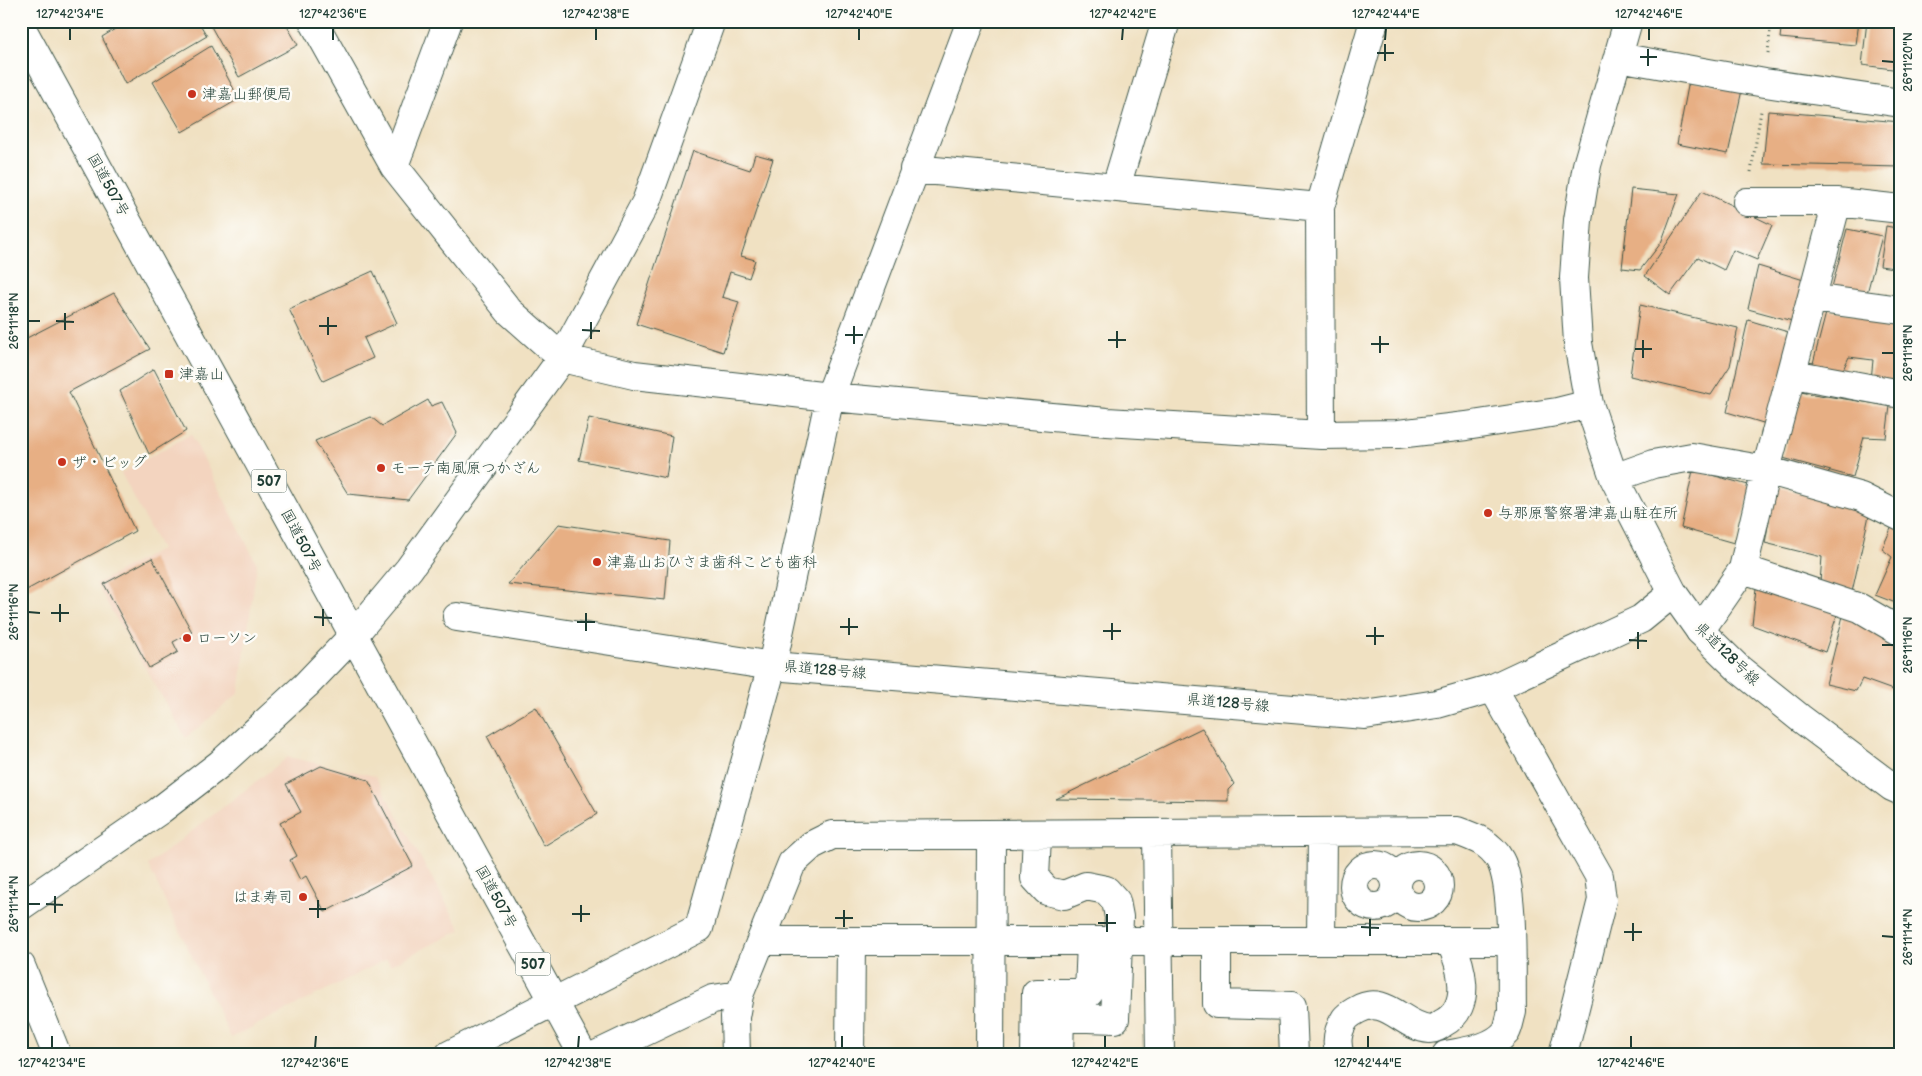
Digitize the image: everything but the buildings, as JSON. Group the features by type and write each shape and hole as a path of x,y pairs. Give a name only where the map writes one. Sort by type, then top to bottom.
{"main road":[{"path":"313,21 394,166 509,312 562,358 634,375 830,396 1107,422 1321,435 1398,434 1556,412 1589,404"},
{"path":"394,166 448,21"},
{"path":"22,902 159,812 220,764 306,685 353,636 409,569 562,358 646,202 711,21"},
{"path":"449,1055 699,928 772,666 830,396 971,21"},
{"path":"1116,187 1166,21"},
{"path":"1321,435 1320,208 1374,21"},
{"path":"1628,21 1587,165 1578,220 1574,278 1578,343 1589,404 1614,478 1673,593"},
{"name":"国道507号","path":"21,27 583,1055"},
{"path":"1618,57 1765,84 1901,103"},
{"path":"914,169 1320,208"},
{"path":"1747,202 1837,202 1901,209"},
{"path":"1700,632 1743,569 1766,470 1793,374 1837,202"},
{"path":"1812,298 1901,310"},
{"path":"1793,374 1901,394"},
{"path":"1614,478 1653,464 1692,456 1766,470 1862,497 1901,517"},
{"path":"1743,569 1860,608 1901,632"},
{"name":"県道128号線","path":"457,617 772,666 1365,715 1437,704 1493,688 1640,619 1673,593 1700,632 1739,669 1800,718 1892,787 1901,791"},
{"path":"1493,688 1599,876 1602,900 1592,947 1563,1055"},
{"path":"1321,940 1322,832"},
{"path":"736,1055 735,1017 739,995 792,863 812,845 832,835 1457,832 1482,840 1500,859 1508,880 1512,1012 1506,1031 1491,1043 1474,1050 1446,1055"},
{"path":"1157,834 1160,1055"},
{"path":"990,1055 991,835"},
{"path":"1037,835 1035,878 1048,891 1064,895 1086,886 1106,890 1116,901 1119,940 1115,1019 1060,1017 1059,1055"},
{"path":"1322,885 1354,885 1358,873 1369,865 1376,865 1389,869 1396,880 1397,887"},
{"path":"1340,1055 1338,1030 1348,1015 1362,1007 1380,1004 1418,1027 1432,1029 1448,1021 1458,1007 1462,990 1462,975 1450,940"},
{"path":"762,941 1510,940"},
{"path":"850,941 850,1055"},
{"path":"1035,1055 1036,993 1089,993 1091,941"},
{"path":"1217,941 1217,1004 1292,1006 1294,1055"},
{"path":"21,966 57,1055"},
{"path":"596,1055 713,999 739,995"}],"path":[{"path":"1747,202 1765,84"}],"shaded area":[{"name":"ローソン","path":"191,434 257,564 239,693 186,738 96,584 161,549 121,473"},
{"name":"はま寿司","path":"288,757 375,776 461,930 390,965 387,959 231,1038 148,865"}],"place":[{"name":"津嘉山郵便局","path":"192,94"},
{"name":"津嘉山","path":"169,374"},
{"name":"ザ・ビッグ","path":"62,462"},
{"name":"モーテ南風原つかざん","path":"381,468"},
{"name":"与那原警察署津嘉山駐在所","path":"1488,513"},
{"name":"津嘉山おひさま歯科こども歯科","path":"597,562"},
{"name":"ローソン","path":"187,638"},
{"name":"はま寿司","path":"303,897"}]}
